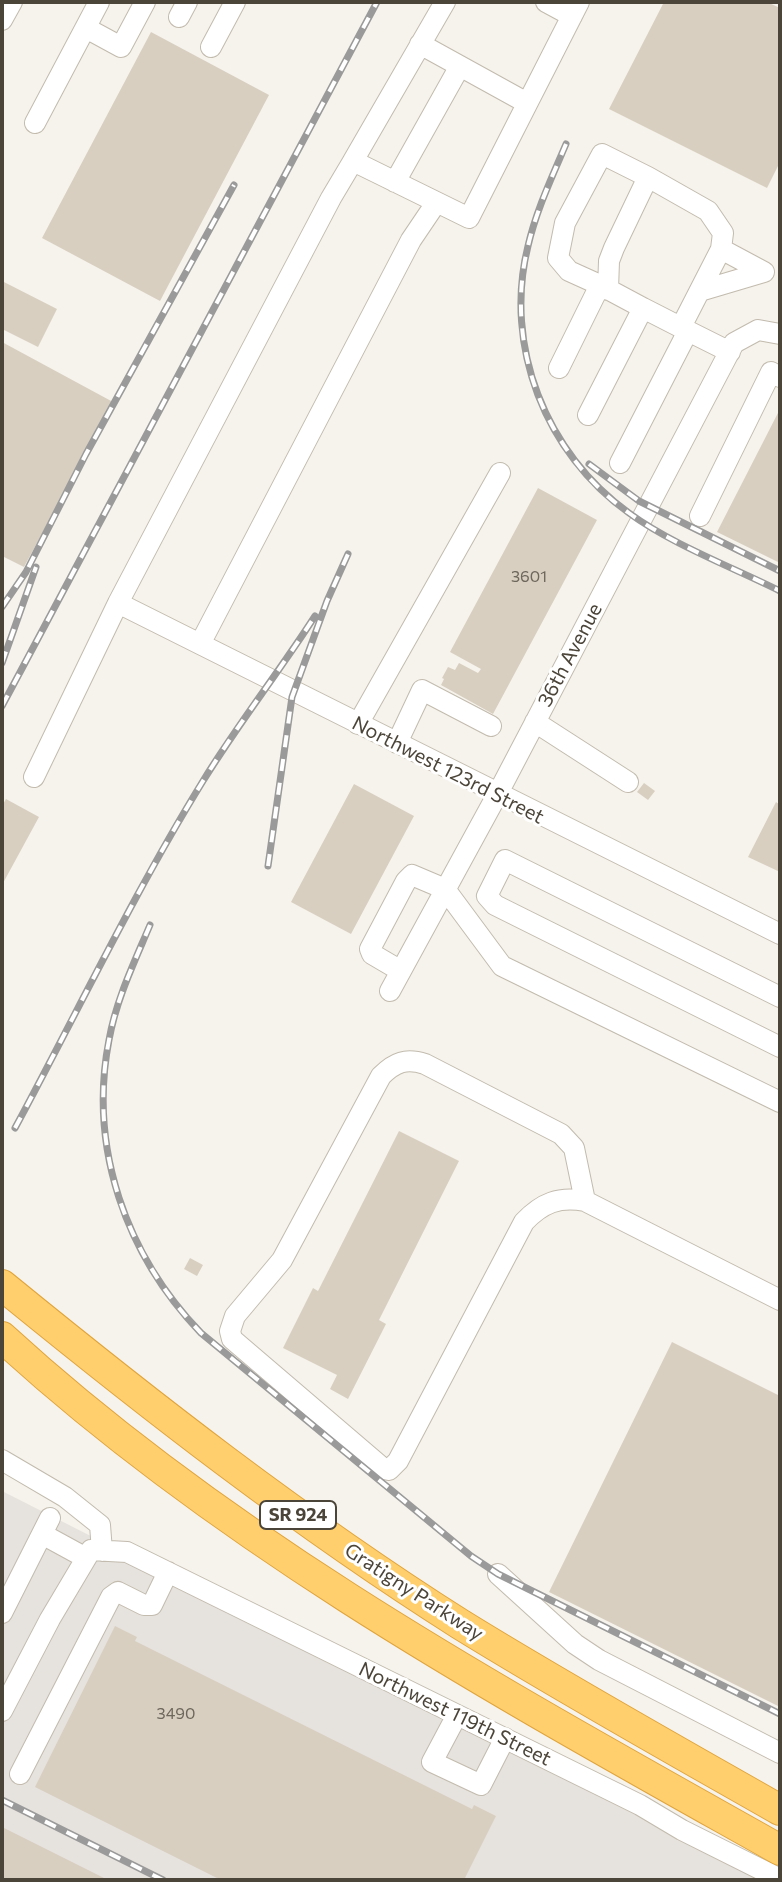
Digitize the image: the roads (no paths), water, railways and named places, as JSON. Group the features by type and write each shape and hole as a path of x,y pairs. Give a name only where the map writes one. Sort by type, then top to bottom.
{"highway":[{"name":"Gratigny Parkway","path":"3,1277 50,1324 308,1523 460,1623 731,1783"},
{"name":"Gratigny Parkway","path":"2,1337 63,1393 128,1444 266,1544 414,1639 692,1800"},
{"path":"2,1349 63,1393"},
{"name":"SR 924","path":"731,1783 780,1810"},
{"name":"SR 924","path":"692,1800 780,1850"}],"street":[{"path":"2,20 12,2"},
{"path":"35,123 99,2"},
{"path":"86,28 121,47 145,2"},
{"path":"211,47 235,2"},
{"path":"34,777 118,603 316,226 445,2"},
{"path":"353,161 469,218 575,9 546,2"},
{"path":"420,44 527,103"},
{"path":"395,182 460,66"},
{"path":"620,463 684,329 700,291 721,249 723,233 708,211 602,154 565,223 558,258 569,271 604,287 643,308 684,329 730,352"},
{"path":"559,368 604,287 614,248 648,177"},
{"path":"200,644 411,240 436,203"},
{"path":"700,291 764,272 721,249"},
{"path":"588,415 643,308"},
{"name":"36th Avenue","path":"390,991 497,795 734,343 758,330 780,334"},
{"path":"700,516 771,372 780,377"},
{"path":"358,724 500,473"},
{"name":"Northwest 123rd Street","path":"118,603 780,934"},
{"path":"397,743 422,690 491,726"},
{"path":"535,722 628,782"},
{"path":"780,997 505,860 487,896 495,905 780,1047"},
{"path":"401,971 372,954 370,949 412,875 445,889 502,966 780,1102"},
{"path":"585,1201 574,1148 561,1134 425,1064 406,1060 396,1063 381,1076 282,1260 235,1316 231,1323 232,1339 384,1469 389,1470 398,1461 524,1222 543,1205 567,1197 585,1201 780,1300"},
{"path":"2,1460 65,1497 100,1525 94,1555 7,1687 2,1711"},
{"path":"2,1613 46,1526 94,1555"},
{"name":"Northwest 119th Street","path":"94,1555 127,1552 640,1805 682,1830 780,1879"},
{"path":"20,1774 111,1597 118,1592 144,1605 152,1605 168,1572"},
{"path":"498,1574 575,1644 599,1660 780,1753"},
{"path":"457,1715 432,1762 481,1785 505,1738"},
{"path":"640,1805 665,1810 731,1783"},
{"path":"734,1880 744,1861"}],"railway":[{"path":"2,706 377,2"},
{"path":"566,144 535,220 522,284 522,322 527,359 538,395 554,429 600,489 629,513 683,545 780,591"},
{"path":"2,607 26,572 86,454 234,185"},
{"path":"589,464 639,501 780,571"},
{"path":"268,866 292,697 327,601 348,554"},
{"path":"2,663 36,567"},
{"path":"15,1128 178,823 216,760 315,616"},
{"path":"150,925 112,1025 104,1080 104,1120 109,1160 133,1234 152,1270 175,1302 201,1333 471,1556 498,1574 780,1714"},
{"path":"2,1800 163,1880"}]}
